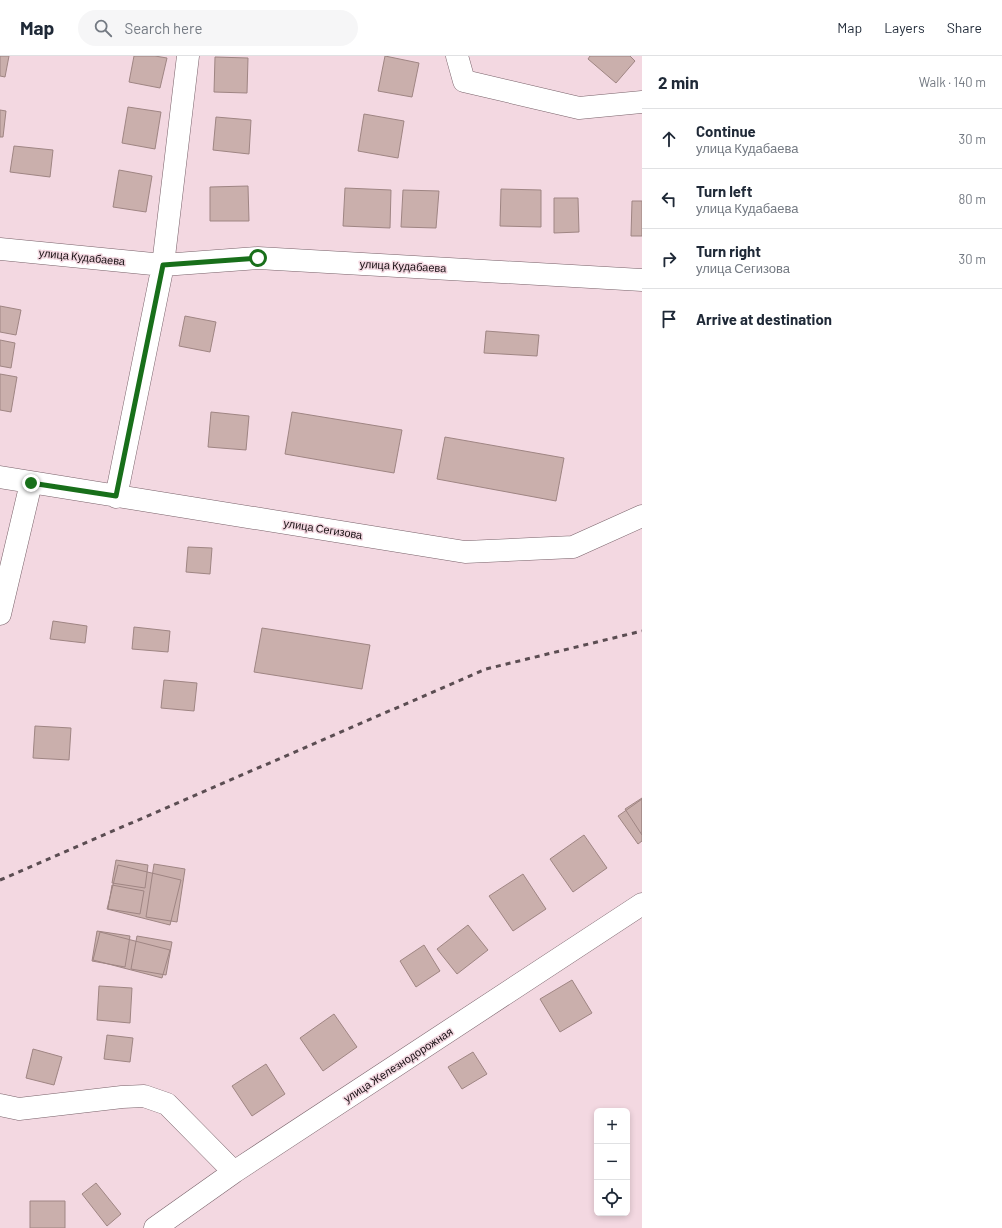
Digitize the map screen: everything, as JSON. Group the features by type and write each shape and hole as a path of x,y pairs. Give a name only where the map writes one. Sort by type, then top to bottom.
{"street":[{"path":"116,496 163,265 188,56"},
{"path":"458,56 464,81 579,108 642,102"},
{"name":"улица Кудабаева","path":"0,249 163,265 258,258 642,280"},
{"name":"улица Сегизова","path":"0,477 465,552 573,547 642,516"},
{"path":"0,614 31,483"},
{"name":"улица Железнодорожная","path":"155,1228 234,1172 642,904"},
{"path":"0,1105 19,1110 122,1096 144,1096 167,1104 234,1172"}],"building":[{"path":"0,56 9,56 5,77 0,76"},
{"path":"134,56 155,56 167,58 160,88 129,82"},
{"path":"385,56 419,63 412,97 378,91"},
{"path":"590,56 630,56 635,61 616,83 588,59"},
{"path":"215,57 248,58 247,93 214,92"},
{"path":"128,107 161,112 155,149 122,143"},
{"path":"0,110 6,111 3,137 0,137"},
{"path":"364,114 404,121 398,158 358,151"},
{"path":"216,117 251,120 249,154 213,150"},
{"path":"14,146 53,150 50,177 10,172"},
{"path":"119,170 152,176 146,212 113,207"},
{"path":"248,186 249,221 210,221 210,187"},
{"path":"345,188 391,190 390,228 343,226"},
{"path":"501,189 541,190 541,227 500,226"},
{"path":"403,190 439,191 436,228 401,227"},
{"path":"554,198 578,198 579,232 554,233"},
{"path":"632,201 642,201 642,236 631,236"},
{"path":"0,306 21,310 16,335 0,332"},
{"path":"185,316 216,322 210,352 179,346"},
{"path":"486,331 539,335 537,356 484,353"},
{"path":"0,340 15,343 11,368 0,366"},
{"path":"0,374 17,377 11,412 0,410"},
{"path":"211,412 249,416 246,450 208,447"},
{"path":"292,412 402,430 394,473 285,454"},
{"path":"445,437 564,458 556,501 437,479"},
{"path":"188,547 212,548 210,574 186,572"},
{"path":"53,621 87,626 85,643 50,639"},
{"path":"134,627 170,631 168,652 132,649"},
{"path":"262,628 370,645 362,689 254,672"},
{"path":"164,680 197,683 194,711 161,708"},
{"path":"35,726 71,728 69,760 33,758"},
{"path":"642,798 642,835 625,809"},
{"path":"642,799 642,841 638,844 618,816"},
{"path":"584,835 607,868 573,892 550,859"},
{"path":"116,860 148,865 145,888 112,883"},
{"path":"154,864 185,869 177,922 146,917"},
{"path":"118,865 181,880 170,925 107,909"},
{"path":"523,874 546,909 513,931 489,896"},
{"path":"112,885 144,891 140,914 108,909"},
{"path":"468,925 488,950 457,974 437,949"},
{"path":"97,931 130,936 125,967 92,961"},
{"path":"100,932 170,950 162,978 93,960"},
{"path":"137,936 172,942 166,975 131,969"},
{"path":"424,945 440,971 416,987 400,961"},
{"path":"572,980 592,1013 560,1032 540,999"},
{"path":"99,986 132,988 130,1023 97,1020"},
{"path":"334,1014 357,1047 323,1071 300,1038"},
{"path":"107,1035 133,1038 130,1062 104,1059"},
{"path":"33,1049 62,1057 54,1085 26,1078"},
{"path":"473,1052 487,1074 462,1089 448,1067"},
{"path":"266,1064 285,1094 252,1116 232,1086"},
{"path":"96,1183 121,1214 107,1226 82,1194"},
{"path":"30,1201 65,1201 65,1228 30,1228"}],"railway":[{"path":"0,880 486,669 642,631"}],"route":[{"path":"31,483 116,496 163,265 258,258"}]}
